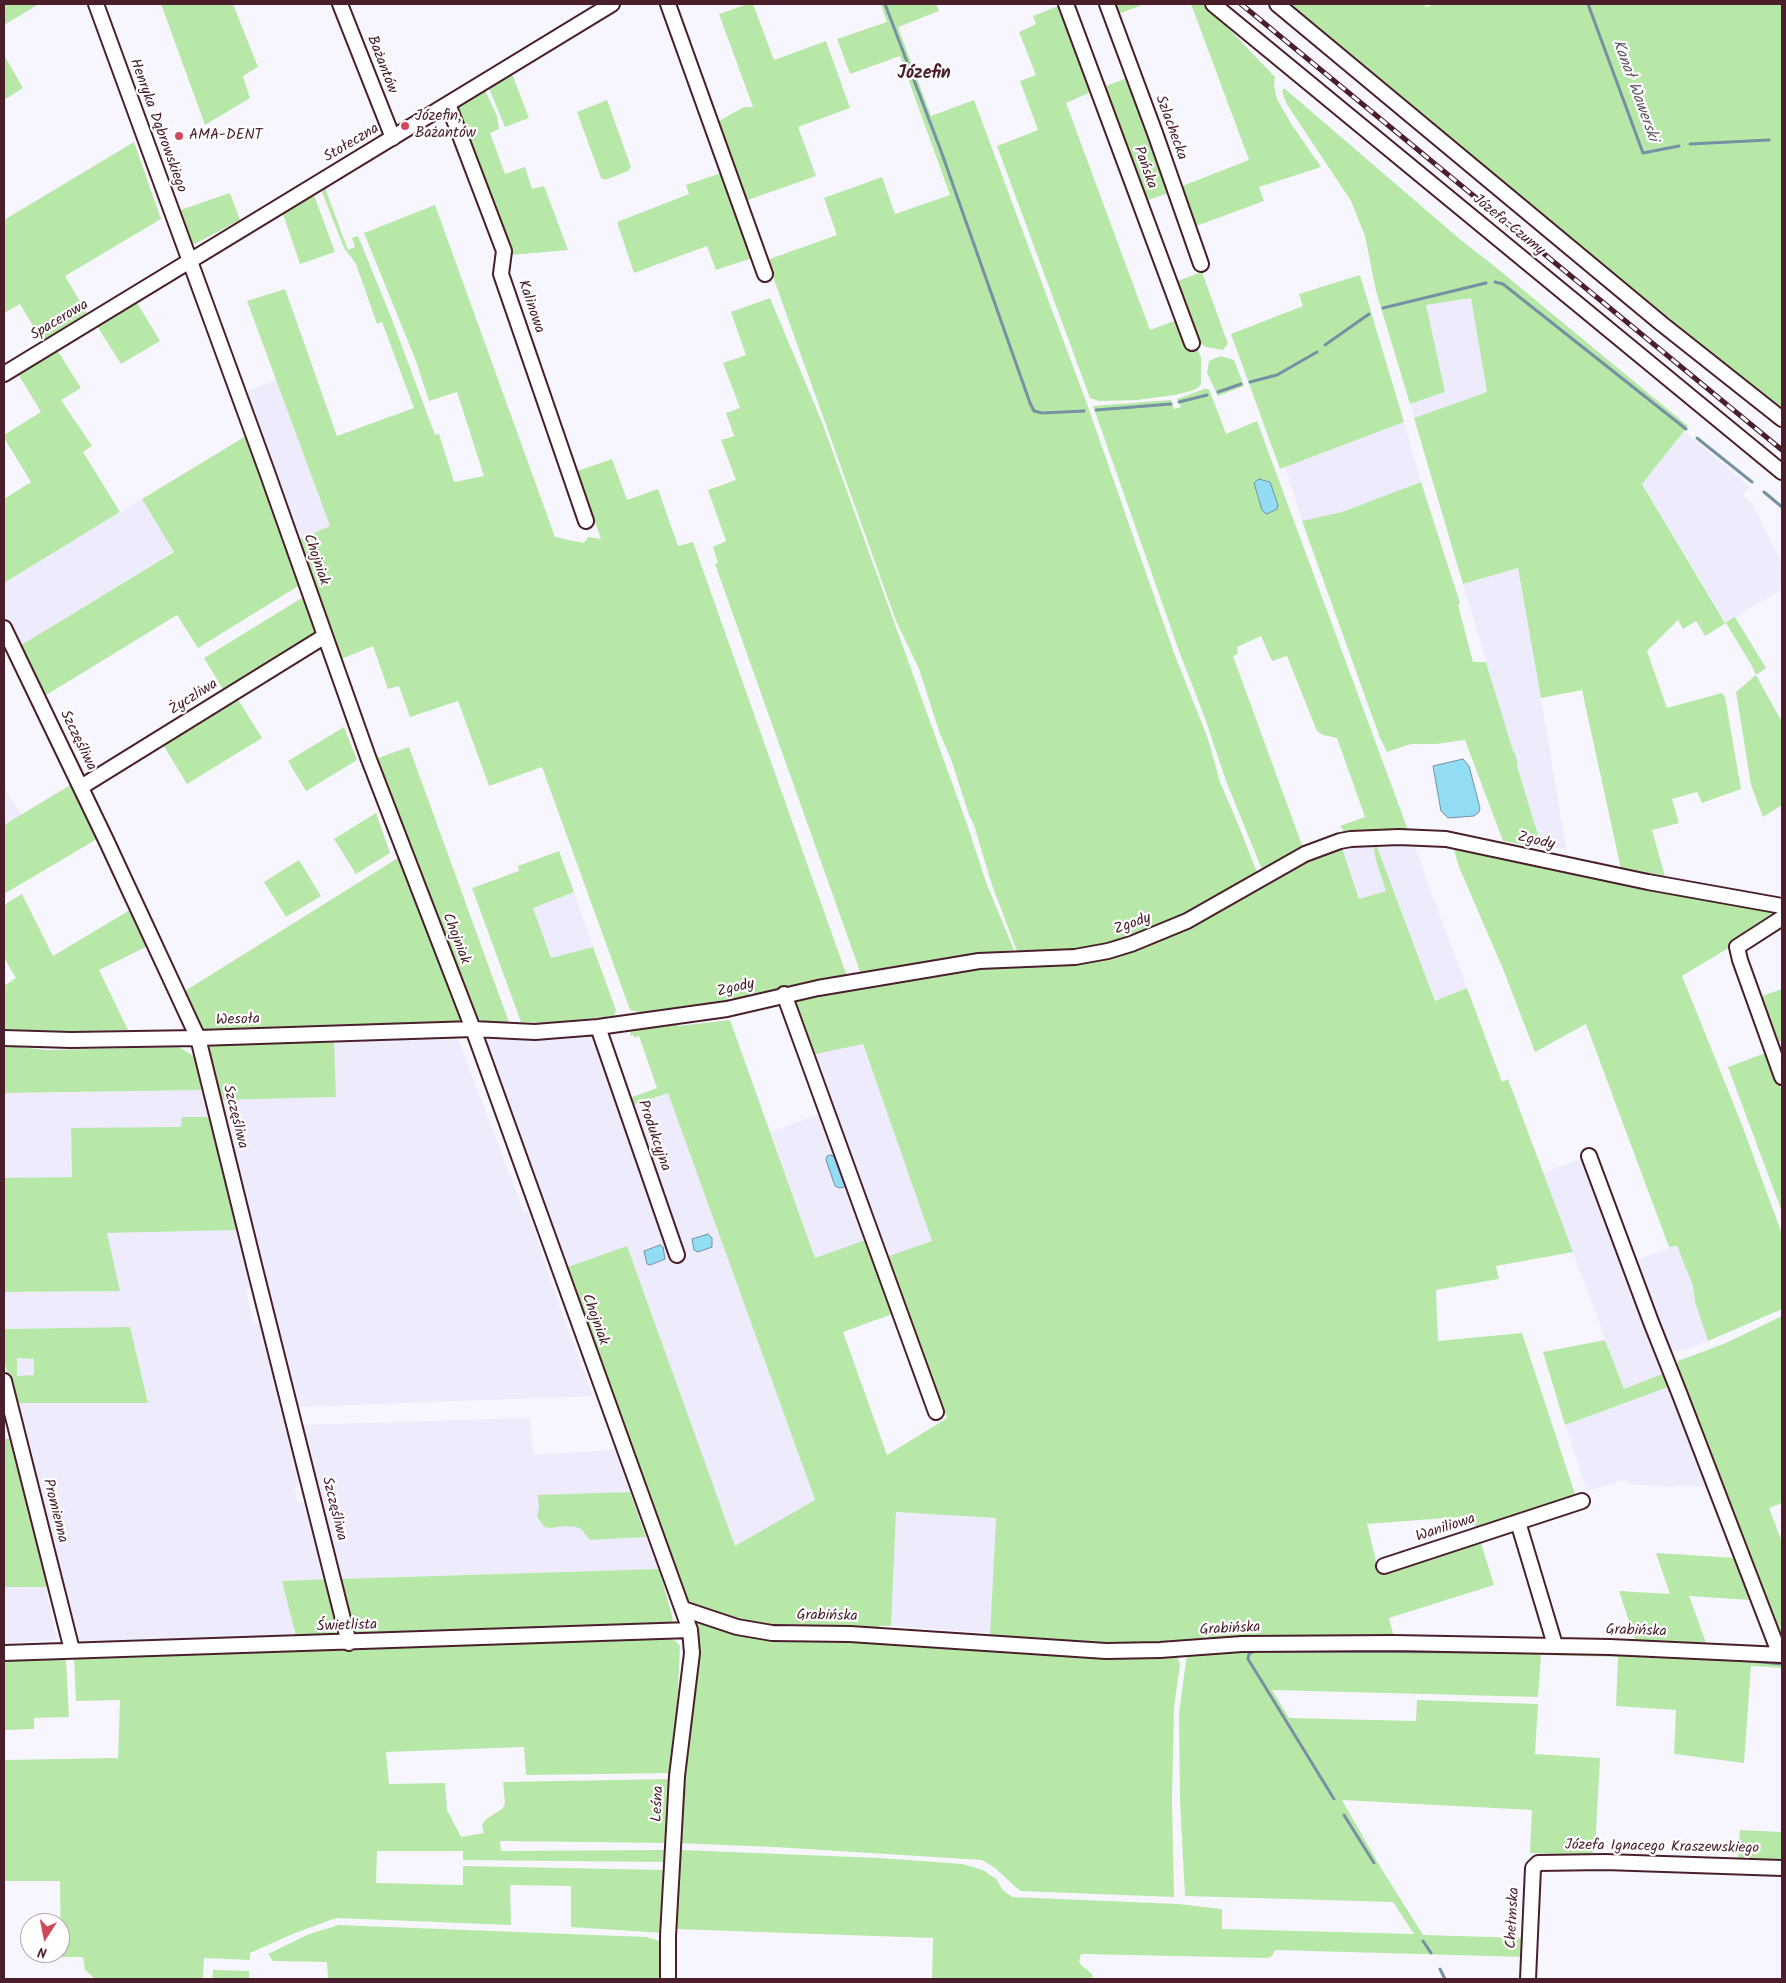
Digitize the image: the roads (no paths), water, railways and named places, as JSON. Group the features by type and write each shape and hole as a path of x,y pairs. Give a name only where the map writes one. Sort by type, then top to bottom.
{"street":[{"name":"Henryka Dąbrowskiego","path":"96,4 188,260"},
{"name":"Bażantów","path":"340,4 393,138"},
{"name":"Stołeczna","path":"134,295 188,260 393,138 612,4"},
{"path":"668,4 765,274"},
{"name":"Pańska","path":"1066,4 1192,343"},
{"name":"Szlachecka","path":"1107,4 1201,264"},
{"name":"Józefa Czumy","path":"1213,4 1782,472"},
{"path":"1276,4 1669,330 1782,419"},
{"name":"Kalinowa","path":"448,104 504,251 501,268 502,274 586,521"},
{"name":"Chojniak","path":"188,260 368,757 473,1029 690,1630"},
{"name":"Spacerowa","path":"4,374 134,295"},
{"name":"Szczęśliwa","path":"4,628 81,787 198,1038 254,1269 350,1643"},
{"name":"Życzliwa","path":"81,787 325,636"},
{"name":"Zgody","path":"473,1029 535,1032 598,1027 727,1010 784,994 978,961 1074,957 1108,951 1131,944 1186,921 1305,854 1340,841 1351,839 1421,837 1446,839 1648,882 1782,906"},
{"path":"1782,918 1737,947 1782,1078"},
{"path":"784,994 936,1412"},
{"name":"Produkcyjna","path":"598,1027 677,1255"},
{"name":"Wesoła","path":"4,1038 71,1040 198,1038 473,1029"},
{"path":"1589,1156 1651,1322 1781,1655"},
{"name":"Promienna","path":"4,1380 72,1650"},
{"name":"Waniliowa","path":"1384,1566 1582,1502"},
{"path":"1518,1522 1555,1645"},
{"name":"Grabińska","path":"683,1609 737,1627 772,1633 850,1634 1106,1651 1160,1650 1251,1644 1393,1642 1555,1645 1781,1655"},
{"name":"Świetlista","path":"4,1653 350,1643 690,1630"},
{"name":"Leśna","path":"668,1979 668,1936 677,1776 692,1652 690,1630"},
{"name":"Józefa Ignacego Kraszewskiego","path":"1541,1862 1732,1865 1782,1868"},
{"name":"Chełmska","path":"1528,1979 1533,1868 1541,1862"}],"water":[{"path":"1259,479 1270,482 1278,505 1277,509 1266,514 1262,510 1254,483"},
{"path":"1463,759 1469,766 1480,808 1479,812 1474,816 1448,818 1441,811 1433,766"},
{"path":"831,1155 836,1158 846,1185 844,1187 839,1188 835,1186 826,1160 827,1156"},
{"path":"708,1234 712,1238 712,1247 698,1252 694,1250 692,1239"},
{"path":"660,1245 663,1247 665,1259 650,1265 647,1264 644,1251"}],"waterway":[{"path":"885,4 941,151 1030,403 1034,411 1042,413 1084,411"},
{"name":"Kanał Wawerski","path":"1588,4 1643,153 1679,146"},
{"name":"Kanał Wawerski","path":"1690,144 1769,140"},
{"path":"1495,282 1503,284 1686,429"},
{"path":"1383,308 1486,283"},
{"path":"1325,345 1369,314"},
{"path":"1250,382 1277,375 1317,352"},
{"path":"1218,392 1241,384"},
{"path":"1179,402 1207,395"},
{"path":"1096,410 1171,404"},
{"path":"1697,438 1752,482"},
{"path":"1764,492 1782,507"},
{"path":"1255,1651 1249,1654 1248,1659 1334,1799"},
{"path":"1266,1651 1502,1652"},
{"path":"1731,1659 1782,1664"},
{"path":"1344,1815 1374,1863"},
{"path":"1423,1941 1431,1953"},
{"path":"1440,1969 1445,1979"}],"railway":[{"path":"1241,4 1782,450"}],"place":[{"name":"Józefin, Bażantów","path":"405,126"},
{"name":"AMA-DENT","path":"179,136"}],"district":[{"name":"Józefin","path":"924,75"}]}
